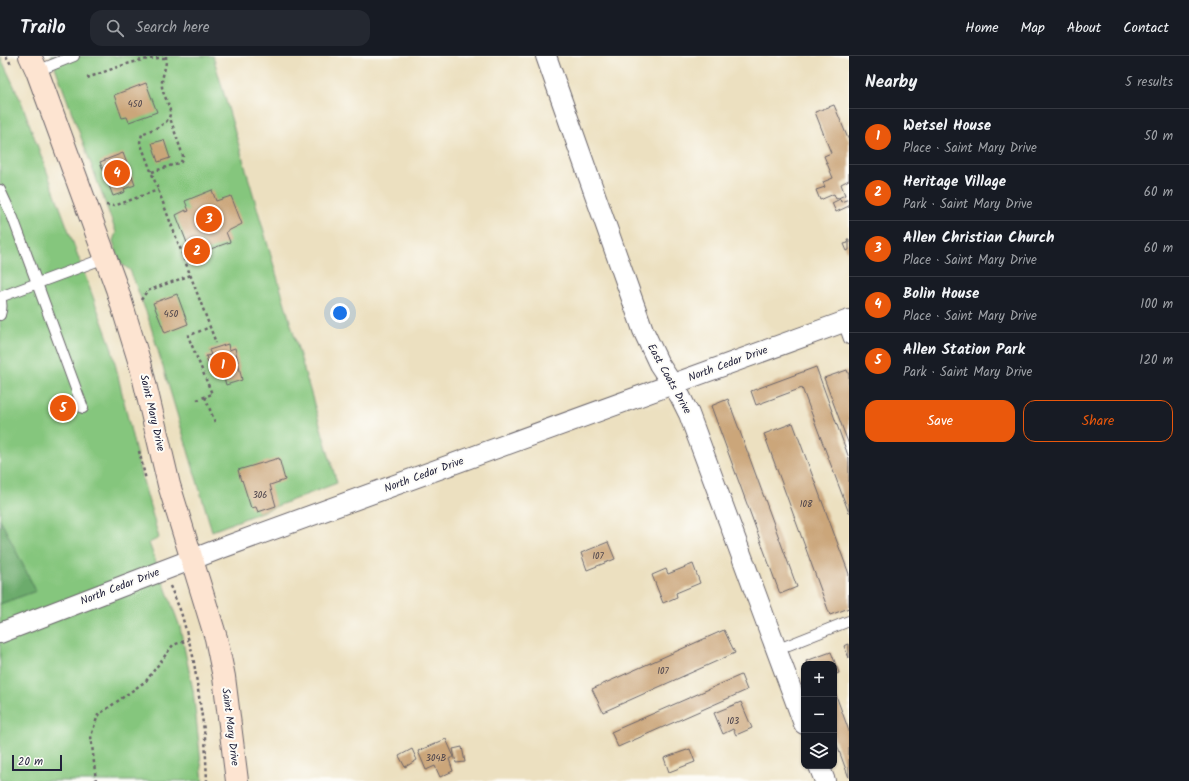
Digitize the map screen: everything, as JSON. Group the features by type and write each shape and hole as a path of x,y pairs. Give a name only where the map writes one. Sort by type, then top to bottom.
{"street":[{"name":"East Coats Drive","path":"546,56 643,330 659,364 680,396 689,414 801,716"},
{"name":"Saint Mary Drive","path":"27,66 105,258 131,330 169,484 216,638 224,677 237,781"},
{"name":"North Cedar Drive","path":"0,633 192,560 672,385 847,327"},
{"path":"820,769 825,781"}],"lane":[{"path":"27,66 74,56"},
{"path":"0,190 13,218 83,408"},
{"path":"0,315 2,310 2,301 0,297 105,258"},
{"path":"776,650 849,621"}],"path":[{"path":"6,56 27,66"},
{"path":"87,78 152,57 166,57 166,68 162,83 163,90 170,110 170,118 183,156 181,162 152,172"},
{"path":"170,118 164,124 142,134 140,142 216,343"},
{"path":"103,204 114,206 158,190"},
{"path":"140,303 147,291 191,275"},
{"path":"197,400 212,394 188,336 210,327"},
{"path":"205,397 216,425"},
{"path":"138,446 147,482"},
{"path":"164,571 181,612 193,656 205,737 207,781"},
{"path":"96,781 91,736 98,715 146,681 173,645 188,640"}],"green space":[{"path":"0,56 21,101 111,346 140,470 159,538 149,543 180,627 193,690 203,781 0,781"},
{"path":"51,56 213,56 337,483 212,531 148,317 130,270 120,263 113,241 116,232"},
{"path":"0,519 36,591 0,604"}],"building":[{"path":"146,83 157,112 129,122 127,117 122,118 114,95"},
{"path":"834,105 849,141 849,180 841,184 845,195 836,199 834,194 820,200 816,190 825,187 823,182 833,178 824,156 831,153 815,112"},
{"path":"164,140 170,158 158,162 152,143"},
{"path":"123,153 135,185 124,189 125,192 113,196 100,162"},
{"path":"212,190 216,201 231,196 242,224 226,232 230,242 205,251 202,241 189,248 176,215 186,210 186,212 189,211 185,201"},
{"path":"840,199 841,202 849,199 849,206 836,212 832,203"},
{"path":"847,239 849,239 849,250 847,251 844,244 848,243"},
{"path":"177,294 188,324 165,333 153,303"},
{"path":"228,344 229,350 235,348 242,380 226,385 221,367 210,370 206,356 211,355 209,350"},
{"path":"816,367 849,458 849,513 802,388 756,405 751,391"},
{"path":"847,370 849,375 849,445 824,378"},
{"path":"728,399 797,587 780,594 711,406"},
{"path":"793,423 849,574 849,608 830,615 764,434"},
{"path":"279,458 285,480 270,485 276,506 258,512 256,507 251,508 238,470"},
{"path":"608,542 615,559 587,570 581,553"},
{"path":"693,564 700,583 676,593 677,597 663,603 652,575 666,569 668,574"},
{"path":"724,630 735,653 603,712 592,689"},
{"path":"849,644 849,658 844,646"},
{"path":"831,652 834,661 806,661"},
{"path":"741,675 747,690 618,747 611,732"},
{"path":"837,698 849,731 849,778 837,745"},
{"path":"741,702 752,728 736,735 733,729 723,734 714,713"},
{"path":"446,739 454,757 449,759 453,771 440,777 435,766 426,770 418,751"},
{"path":"462,747 465,762 456,763 453,749"},
{"path":"412,749 417,760 405,767 399,756"},
{"path":"690,749 695,762 669,772 664,758"}],"place":[{"name":"Bolin House","path":"117,173"},
{"name":"Allen Christian Church","path":"209,219"},
{"name":"Heritage Village","path":"197,251"},
{"name":"Wetsel House","path":"223,365"},
{"name":"Allen Station Park","path":"63,408"}]}
